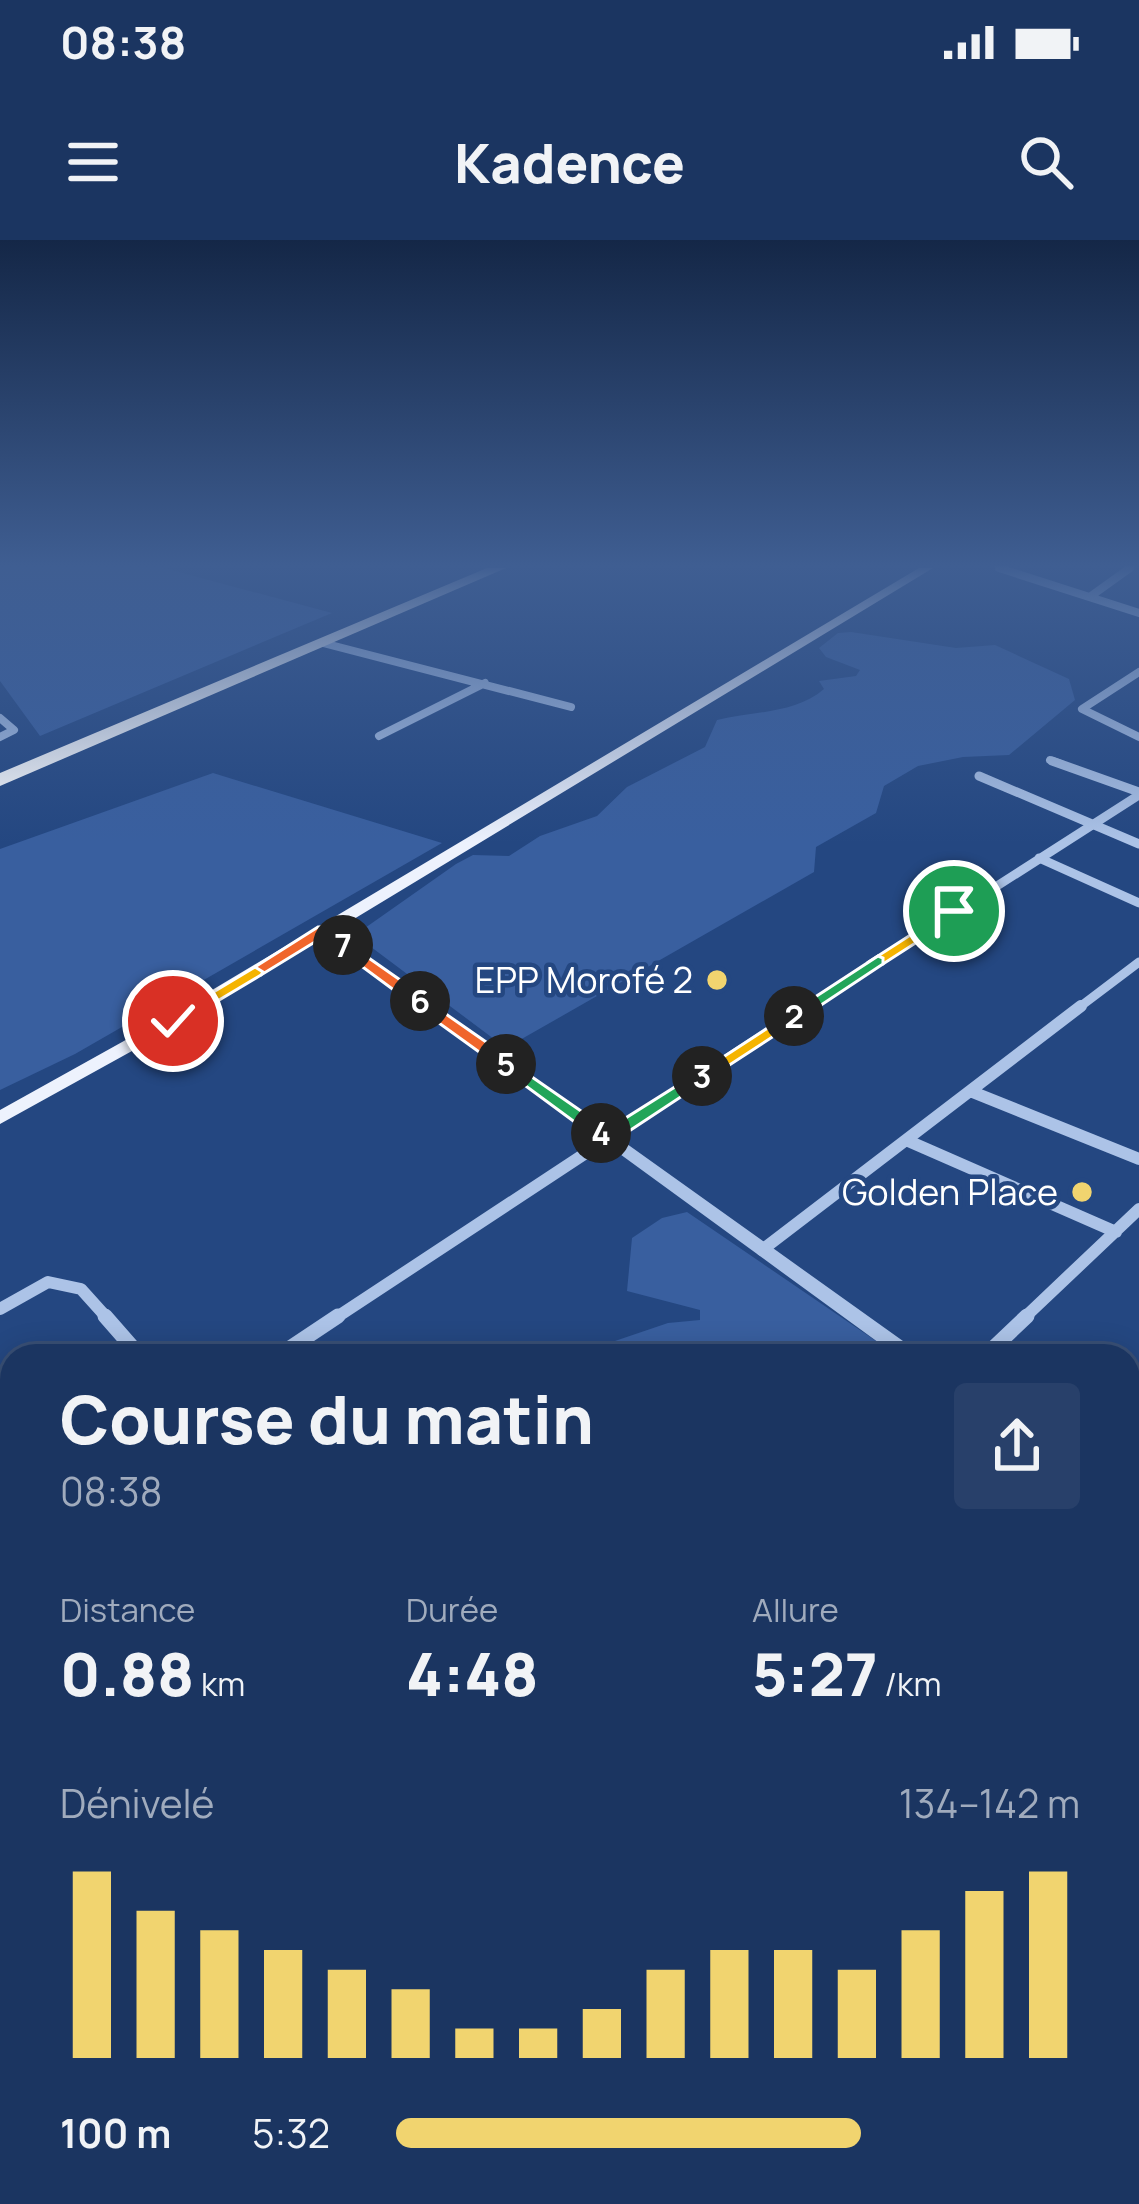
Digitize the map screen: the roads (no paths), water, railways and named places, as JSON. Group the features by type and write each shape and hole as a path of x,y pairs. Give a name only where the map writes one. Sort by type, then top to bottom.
{"highway":[{"path":"0,767 256,660"},
{"path":"0,780 284,660"}],"main road":[{"path":"0,1118 774,660"}],"street":[{"path":"391,660 571,706"},
{"path":"1139,673 1082,709 1139,737"},
{"path":"379,736 486,683"},
{"path":"0,718 14,730 0,737"},
{"path":"1050,760 1138,796"},
{"path":"979,776 1139,844"},
{"path":"296,1344 1138,796"},
{"path":"1039,858 1139,903"},
{"path":"323,931 893,1344"},
{"path":"761,1250 1136,969"},
{"path":"970,1091 1139,1159"},
{"path":"906,1140 1116,1232"},
{"path":"998,1344 1139,1209"},
{"path":"0,1309 48,1282 81,1289 129,1344"}],"place":[{"name":"EPP Morofé 2","path":"717,980"},
{"name":"Golden Place","path":"1082,1192"}]}
